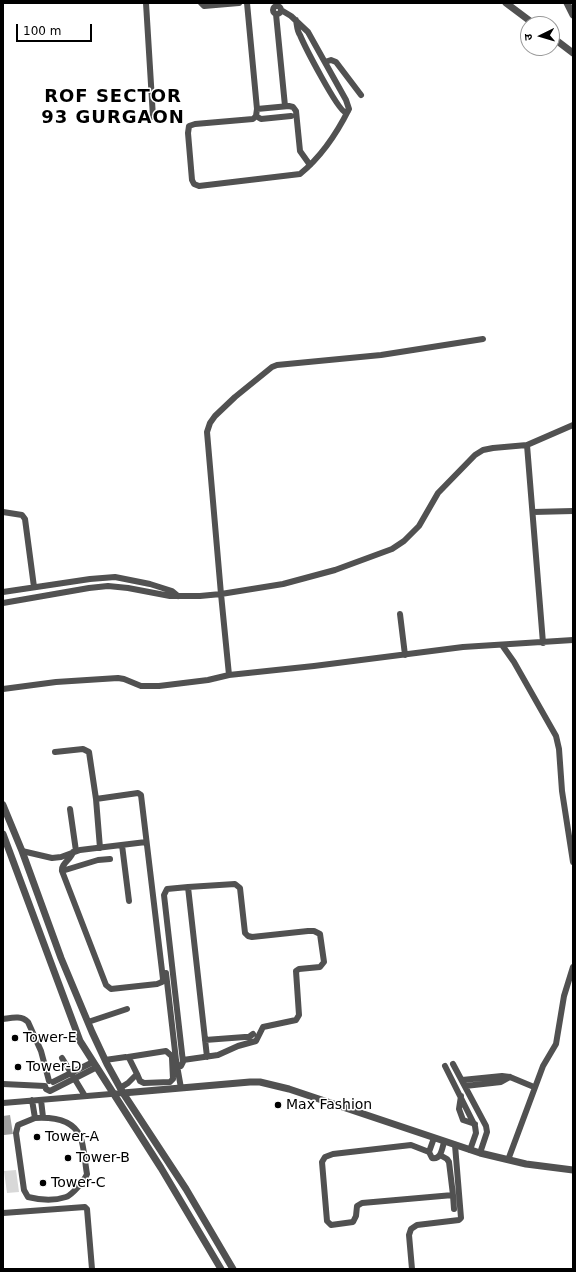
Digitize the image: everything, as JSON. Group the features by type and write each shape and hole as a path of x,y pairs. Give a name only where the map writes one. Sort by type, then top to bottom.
{"street":[{"path":"146,3 153,117"},
{"path":"201,3 204,6 239,3"},
{"path":"247,3 257,109 256,116"},
{"path":"506,3 523,16"},
{"path":"567,3 573,15"},
{"path":"276,8 285,106"},
{"path":"256,116 253,118 195,124 190,126 188,133 192,180 194,184 199,186 300,174 310,166 338,130 348,112 349,106 344,95 308,32 296,20 276,8"},
{"path":"296,20 300,36 335,100 342,111 348,112"},
{"path":"560,43 573,53"},
{"path":"307,50 316,46"},
{"path":"325,62 331,60 336,62 360,95"},
{"path":"335,100 344,95"},
{"path":"257,109 285,106 293,107 296,111 300,150 310,166"},
{"path":"256,116 261,119 291,116"},
{"path":"229,675 207,432 210,423 215,416 256,380 272,367 277,365 381,354 483,339"},
{"path":"3,603 108,586 123,587 166,596 221,594 282,584 335,570 392,548 404,541 419,526 438,493 475,455 483,450 527,445 573,425"},
{"path":"527,445 543,642"},
{"path":"533,512 573,511"},
{"path":"3,512 22,515 24,517 34,587"},
{"path":"3,592 90,579 115,577 150,584 172,591 178,596"},
{"path":"400,614 405,655"},
{"path":"3,689 63,681 118,678 142,686 150,687 208,680 229,675 463,648 573,640"},
{"path":"502,645 514,662 556,736 559,749 563,799 573,862"},
{"path":"55,752 83,749 89,752 96,799 100,848"},
{"path":"70,809 75,852 63,866 62,871 108,987 111,989 160,983 163,979 140,794 96,799"},
{"path":"3,805 22,851 61,958 105,1060 122,1091 186,1190 233,1269"},
{"path":"3,834 80,1041 161,1168 221,1269"},
{"path":"22,851 52,858 61,857 75,852 146,842"},
{"path":"122,845 129,901"},
{"path":"62,871 98,860 110,859"},
{"path":"177,1067 183,1064 183,1060 164,895 167,889 237,884 240,892 245,933 248,936 252,937 314,931 320,933 324,960 323,965 320,967 299,969 296,971 299,1015 296,1020 263,1027 256,1041 238,1046 218,1055 183,1060"},
{"path":"188,887 207,1057"},
{"path":"508,1160 534,1087 543,1066 556,1044 564,996 573,967"},
{"path":"128,1057 142,1083 170,1082 172,1079 174,1058 165,969"},
{"path":"88,1022 127,1009"},
{"path":"3,1019 24,1018 28,1022 41,1051 48,1085 37,1100 35,1118"},
{"path":"205,1040 249,1037 252,1034"},
{"path":"105,1060 166,1051 174,1058 181,1088"},
{"path":"174,1058 180,1056 183,1060"},
{"path":"62,1058 85,1096"},
{"path":"3,1084 48,1085 73,1076 95,1064"},
{"path":"453,1064 482,1117 486,1130 480,1153"},
{"path":"445,1066 476,1127 470,1150"},
{"path":"122,1091 136,1074"},
{"path":"486,1130 462,1120 459,1109 460,1096 465,1086 502,1076 510,1077 534,1087"},
{"path":"3,1103 113,1094 122,1091 260,1082 272,1084 381,1119 444,1142 480,1153 526,1164 573,1170"},
{"path":"37,1100 43,1117"},
{"path":"43,1117 59,1119 76,1130 80,1137 87,1174 85,1179 68,1197 41,1200 28,1197 24,1190 16,1133 18,1124 35,1118 43,1117"},
{"path":"429,1152 434,1138"},
{"path":"440,1156 444,1142"},
{"path":"453,1195 362,1203 357,1206 356,1216 353,1222 331,1225 327,1222 322,1162 325,1157 334,1154 411,1145 429,1152 432,1158 437,1158 440,1156 447,1159 453,1195 454,1209"},
{"path":"412,1269 409,1235 411,1229 417,1225 459,1220 461,1218 455,1145"},
{"path":"3,1213 85,1207 87,1209 92,1269"}],"shaded area":[{"path":"10,1115 13,1134 4,1135 3,1116"},
{"path":"16,1170 19,1192 7,1193 4,1171"}],"place":[{"name":"Tower-E","path":"15,1038"},
{"name":"Tower-D","path":"18,1067"},
{"name":"Max Fashion","path":"278,1105"},
{"name":"Tower-A","path":"37,1137"},
{"name":"Tower-B","path":"68,1158"},
{"name":"Tower-C","path":"43,1183"}],"district":[{"name":"ROF SECTOR 93 GURGAON","path":"113,107"}]}
